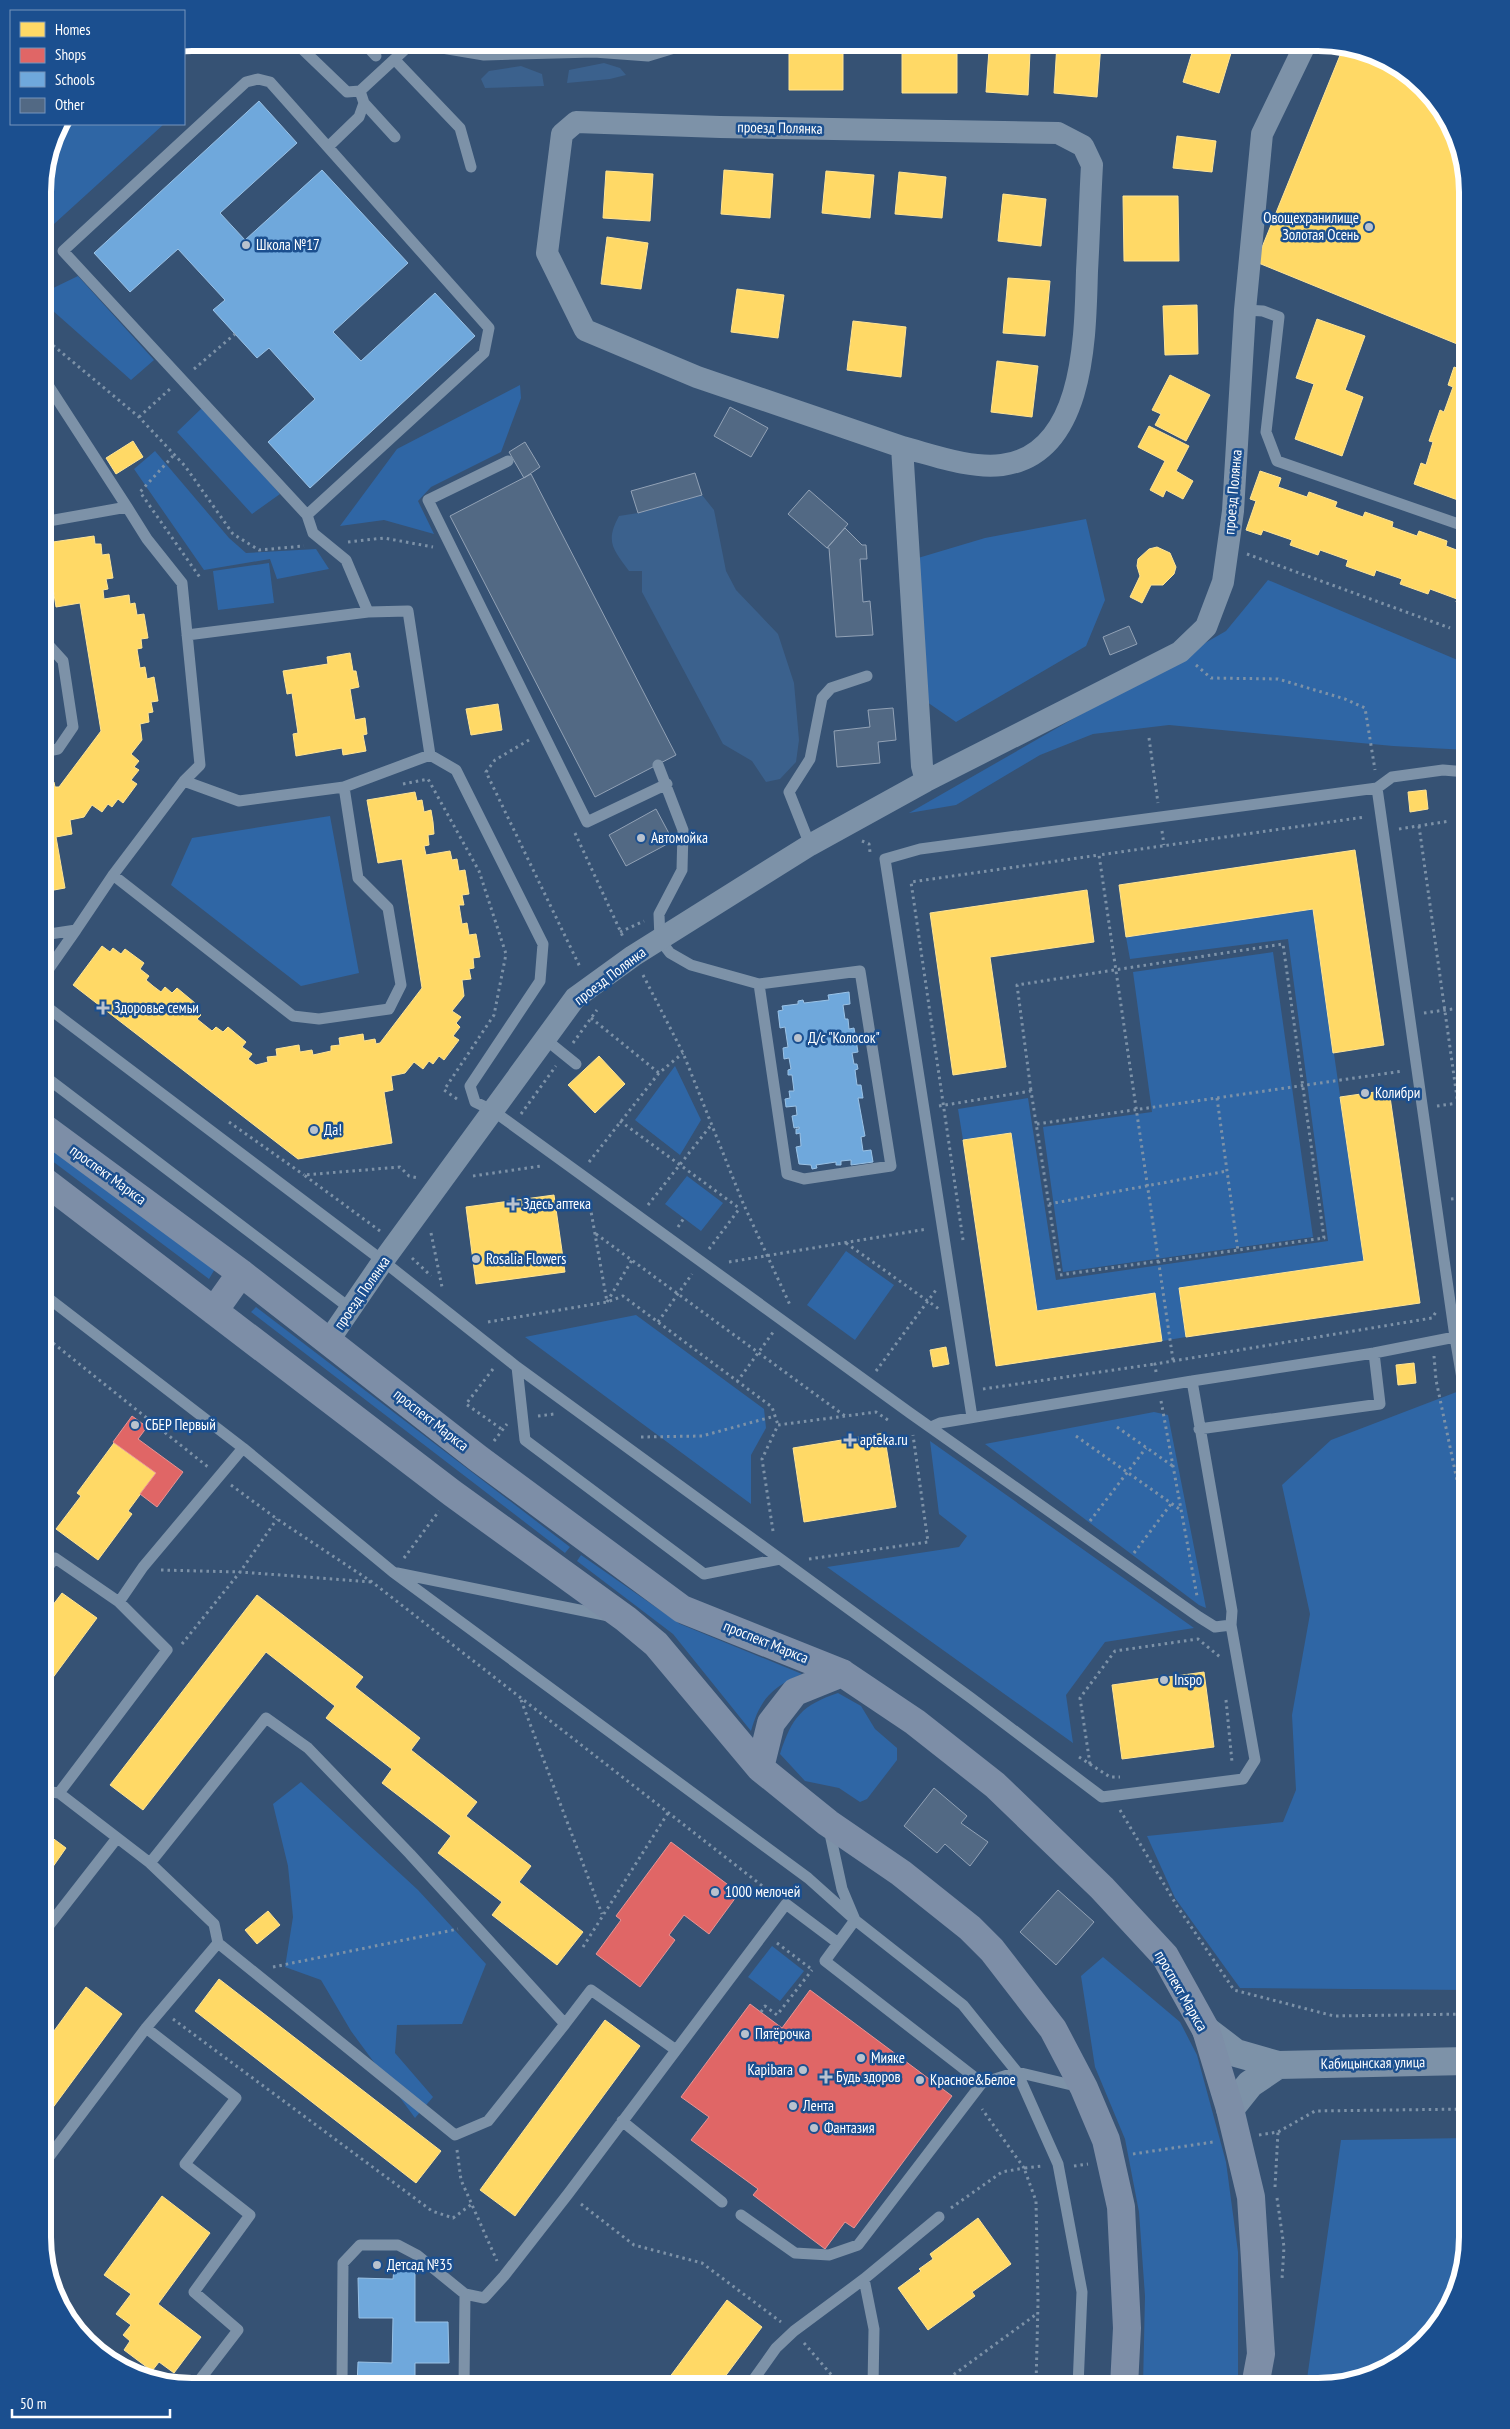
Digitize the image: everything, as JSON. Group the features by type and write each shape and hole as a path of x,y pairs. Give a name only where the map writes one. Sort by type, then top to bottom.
{"main road":[{"name":"проспект Маркса","path":"52,1133 329,1340 494,1471 682,1609 842,1673 915,1722 995,1785 1102,1888 1165,1956 1206,2030 1230,2109 1251,2197 1260,2354 1256,2378"},
{"path":"52,1187 444,1488 626,1619 656,1644 760,1768 828,1823 901,1873 970,1928 992,1950 1053,2029 1084,2088 1106,2140 1121,2207 1127,2328 1124,2378"},
{"path":"214,1311 241,1273"},
{"name":"проспект Маркса","path":"760,1768 771,1723 795,1692 842,1673"}],"street":[{"name":"проезд Полянка","path":"329,1340 382,1260 397,1243 491,1106 576,998 638,969 665,946 810,845 926,780 1180,652 1206,627 1223,582 1233,511 1245,310 1262,134 1302,52"},
{"name":"проезд Полянка","path":"576,122 646,123 720,127 1058,134 1083,146 1092,165 1084,350 1076,385 1060,428 1042,448 1019,460 1002,465 977,465 902,447 697,377 585,330 547,253 562,134 576,122"},
{"path":"902,447 914,660 922,766 926,780"},
{"name":"Кабицынская улица","path":"1206,2030 1236,2053 1278,2065 1459,2061"},
{"path":"1230,2109 1250,2084 1278,2065"}],"lane":[{"path":"373,52 376,56"},
{"path":"308,54 347,92 360,91 403,52"},
{"path":"466,52 484,55 594,52 648,56 661,52"},
{"path":"395,60 460,128 471,167"},
{"path":"308,515 484,353 488,328 329,146 270,82 258,79 246,82 63,251 308,515 313,533 346,560 368,612"},
{"path":"360,91 364,103 394,137"},
{"path":"329,146 359,117 364,103"},
{"path":"1245,310 1263,311 1279,317 1266,432 1278,461 1459,524"},
{"path":"52,390 147,539 182,582 200,765 184,781 113,875 52,965"},
{"path":"508,461 428,500 587,822 667,784"},
{"path":"52,520 127,507"},
{"path":"187,635 368,612 408,611 430,756"},
{"path":"52,649 63,661 73,727 58,749 52,750"},
{"path":"810,845 789,792 810,759 822,698 831,688 868,676"},
{"path":"184,781 239,800 344,787 430,756 456,770 543,944 540,981 470,1086 475,1102 491,1106 702,1258 782,1320 1200,1617 1215,1627 1231,1625"},
{"path":"658,765 667,784 683,830 682,870 659,914 665,946 691,965 759,984 860,970 891,1166 804,1179 787,1174 759,984"},
{"path":"972,1417 922,1108 885,859 920,849 1377,788 1392,777 1443,770 1459,771"},
{"path":"113,875 293,1016 319,1019 389,1009 401,985 388,908 358,878 344,787"},
{"path":"1377,788 1385,831 1459,1359"},
{"path":"52,934 76,930"},
{"path":"52,1010 382,1260 517,1367 971,1698 1102,1797 1243,1779 1255,1760 1231,1625 1232,1611 1192,1382"},
{"path":"545,1039 576,1064"},
{"path":"52,1082 351,1309"},
{"path":"51,1301 243,1448 393,1572 794,1867 855,1920 963,2005 1017,2072 1058,2164 1082,2292 1078,2378"},
{"path":"931,1427 940,1423 972,1417 1374,1353 1455,1337 1459,1331"},
{"path":"1199,1429 1380,1404 1374,1353"},
{"path":"517,1367 525,1440 704,1574 780,1559"},
{"path":"118,1602 143,1567 243,1448"},
{"path":"51,1563 55,1558 118,1602 167,1650 59,1793"},
{"path":"393,1572 626,1619"},
{"path":"150,1863 266,1718 308,1748 410,1854 565,2024"},
{"path":"51,1792 59,1793 150,1863 214,1924 218,1943 455,2135 488,2121 591,1990 676,2050"},
{"path":"828,1823 842,1889 855,1920"},
{"path":"51,1921 117,1838"},
{"path":"342,2377 343,2263 360,2245 398,2245 417,2255 465,2294 484,2298 504,2276 568,2194 786,1904 838,1943"},
{"path":"855,1920 825,1961 982,2083"},
{"path":"51,2152 146,2028 218,1943"},
{"path":"146,2028 236,2098 185,2164 250,2215 194,2292 238,2330 202,2377"},
{"path":"741,2215 796,2252 829,2255 858,2245 982,2083 1017,2072 1084,2088"},
{"path":"622,2121 722,2202"},
{"path":"755,2378 776,2348 794,2331 864,2279 938,2217"},
{"path":"864,2279 874,2329 873,2378"},
{"path":"464,2377 465,2294"}],"path":[{"path":"173,456 140,492 201,579"},
{"path":"1228,547 1450,628"},
{"path":"1180,652 1211,678 1278,679 1345,699 1365,708 1377,788"},
{"path":"1149,738 1164,846"},
{"path":"532,739 495,760 486,772 581,969"},
{"path":"400,784 428,779 479,871 506,954 494,1015 444,1090 478,1113 491,1106 518,1117 598,1009"},
{"path":"889,884 1368,817 1371,833 1450,821"},
{"path":"1420,826 1459,1106"},
{"path":"859,840 869,844 872,860"},
{"path":"1100,855 1172,1360"},
{"path":"911,882 943,1105"},
{"path":"1283,944 1324,1238 1060,1275 1017,985 1117,970 1283,944"},
{"path":"665,946 638,969 683,1053 743,1203 791,1307"},
{"path":"1411,1014 1459,1007"},
{"path":"591,1018 659,1073"},
{"path":"584,1168 659,1073 683,1053"},
{"path":"1037,1124 1406,1071 1405,1062"},
{"path":"922,1108 1032,1091"},
{"path":"1217,1098 1238,1251"},
{"path":"620,1121 739,1208"},
{"path":"643,1211 712,1124"},
{"path":"470,1176 540,1165 547,1170"},
{"path":"424,1180 409,1176 400,1167 304,1175 397,1243 450,1293"},
{"path":"1049,1204 1227,1171"},
{"path":"582,1195 589,1200 607,1302"},
{"path":"658,1322 743,1203"},
{"path":"702,1258 716,1264 932,1228"},
{"path":"430,1229 442,1287"},
{"path":"595,1234 845,1416"},
{"path":"846,1242 946,1314"},
{"path":"607,1302 632,1260"},
{"path":"871,1378 941,1283"},
{"path":"488,1322 607,1302 623,1296 772,1407 778,1425 762,1459 773,1531"},
{"path":"967,1391 1155,1364 1432,1318 1441,1307"},
{"path":"480,1316 494,1327"},
{"path":"1432,1318 1436,1380 1459,1486"},
{"path":"738,1382 782,1320"},
{"path":"51,1342 220,1477 276,1519 372,1582 786,1904"},
{"path":"503,1430 466,1404 504,1356"},
{"path":"1155,1364 1200,1617 1198,1639"},
{"path":"778,1425 876,1412 893,1422"},
{"path":"644,1442 636,1437 702,1436 775,1416"},
{"path":"1117,1427 1174,1467"},
{"path":"809,1559 928,1542 913,1435 907,1431"},
{"path":"1076,1436 1182,1512"},
{"path":"1087,1526 1146,1448"},
{"path":"1130,1559 1171,1504"},
{"path":"766,1528 780,1537"},
{"path":"802,1554 817,1565"},
{"path":"143,1567 163,1571 240,1572 372,1582"},
{"path":"1090,1764 1080,1698 1115,1652 1198,1639 1220,1657 1222,1666"},
{"path":"1224,1763 1234,1762 1225,1695"},
{"path":"521,1699 602,1914"},
{"path":"1074,1754 1110,1777 1129,1776"},
{"path":"1110,1777 1111,1796 1177,1906 1234,1990 1334,2016 1459,2014"},
{"path":"583,1947 602,1914 668,1813"},
{"path":"252,1971 476,1926"},
{"path":"761,2012 765,2006 778,2015 812,1970"},
{"path":"161,2010 432,2211 453,2218 472,2204"},
{"path":"973,2095 1024,2168 1036,2201 1038,2313 1036,2378"},
{"path":"938,2217 1002,2172 1058,2164 1080,2166 1110,2158 1278,2132 1315,2111 1459,2109"},
{"path":"455,2135 461,2180 504,2276"},
{"path":"568,2194 634,2245 702,2263 794,2331 834,2378"},
{"path":"949,2378 1038,2313"}],"shaded area":[{"path":"604,63 620,68 626,75 610,79 567,83 569,70"},
{"path":"521,66 542,74 544,86 485,88 481,79 489,71"},
{"path":"69,125 163,125 52,226 54,165 62,138"},
{"path":"78,276 154,360 131,380 52,310 52,289"},
{"path":"520,385 521,398 501,452 431,487 418,501 434,534 384,520 340,526 397,449"},
{"path":"203,407 280,494 252,514 177,432"},
{"path":"155,451 229,538 246,553 316,549 329,569 277,579 270,559 204,570 134,469"},
{"path":"702,495 714,510 726,571 736,590 778,634 794,683 799,740 796,762 780,779 766,782 752,761 723,744 642,592 642,571 629,571 613,545 612,532 619,516 638,513"},
{"path":"1086,519 1105,600 1086,646 956,722 927,702 918,558 985,538"},
{"path":"269,563 274,603 218,610 213,571"},
{"path":"1268,580 1459,661 1459,750 1393,746 1169,725 1093,734 1040,755 956,805 909,813 1226,631"},
{"path":"330,816 359,973 301,986 171,885 192,838"},
{"path":"1313,909 1364,1261 1180,1288 1186,1337 1162,1341 1155,1294 1037,1311 1011,1134 963,1140 958,1109 1028,1098 1056,1280 1328,1241 1288,939 1130,959 1126,937"},
{"path":"1273,952 1313,1237 1063,1272 1043,1127 1152,1112 1133,972"},
{"path":"675,1066 701,1120 680,1155 635,1120"},
{"path":"52,1143 216,1267 209,1279 52,1160"},
{"path":"687,1176 723,1203 701,1231 665,1204"},
{"path":"846,1251 894,1285 855,1340 807,1305"},
{"path":"256,1307 570,1547 565,1553 251,1312"},
{"path":"636,1315 764,1409 766,1428 751,1455 751,1504 525,1337"},
{"path":"1459,1391 1459,1990 1240,1988 1175,1898 1147,1836 1283,1822 1296,1790 1292,1715 1310,1614 1282,1485 1331,1440"},
{"path":"1154,1412 1168,1415 1206,1608 1199,1605 985,1444"},
{"path":"930,1441 1194,1628 1105,1642 1066,1695 1073,1743 827,1567 959,1547 967,1536 939,1514"},
{"path":"581,1555 680,1624 802,1674 775,1689 769,1695 759,1710 751,1731 673,1634 577,1561"},
{"path":"838,1693 861,1706 875,1729 897,1748 897,1760 867,1799 860,1802 839,1788 805,1781 780,1754 789,1731 800,1714 815,1702"},
{"path":"301,1782 418,1890 486,1964 462,2024 397,2025 395,2053 433,2097 415,2118 351,2031 321,1980 285,1967 293,1917 288,1866 273,1804"},
{"path":"772,1946 804,1971 780,2001 748,1977"},
{"path":"1103,1957 1180,2022 1197,2055 1226,2162 1238,2252 1237,2378 1143,2378 1145,2296 1139,2212 1125,2139 1095,2067 1081,1976"},
{"path":"1459,2138 1458,2255 1454,2273 1444,2299 1424,2330 1411,2343 1396,2354 1372,2367 1336,2377 1307,2378 1341,2140"}],"building: Homes":[{"path":"789,52 843,52 843,90 789,90"},
{"path":"902,52 957,52 957,93 902,93"},
{"path":"989,52 1030,52 1028,95 986,92"},
{"path":"1056,52 1100,52 1097,97 1054,93"},
{"path":"1192,52 1231,52 1219,93 1183,82"},
{"name":"Овощехранилище Золотая Осень","path":"1341,54 1363,59 1380,66 1411,86 1424,99 1444,130 1454,156 1458,174 1459,345 1256,262"},
{"path":"1177,136 1216,141 1212,172 1173,168"},
{"path":"724,170 773,174 770,218 721,214"},
{"path":"606,171 653,174 650,221 603,218"},
{"path":"826,171 874,175 870,218 822,213"},
{"path":"899,172 946,177 942,218 895,214"},
{"path":"1003,194 1046,199 1041,246 998,241"},
{"path":"1123,196 1178,196 1179,261 1124,261"},
{"path":"607,237 648,243 641,289 601,284"},
{"path":"1008,278 1050,281 1045,336 1003,333"},
{"path":"737,289 784,295 778,338 731,332"},
{"path":"1197,305 1198,354 1165,355 1163,306"},
{"path":"1317,319 1365,336 1345,390 1363,397 1342,456 1295,439 1314,384 1296,378"},
{"path":"853,321 906,327 901,377 847,370"},
{"path":"997,361 1038,366 1032,417 991,412"},
{"path":"1454,367 1459,369 1459,500 1414,484 1421,463 1426,465 1433,442 1429,441 1440,410 1444,412 1453,387 1448,385"},
{"path":"1170,375 1210,395 1186,441 1155,425 1161,414 1152,410"},
{"path":"1149,426 1189,446 1176,471 1193,481 1183,499 1166,490 1163,497 1150,490 1165,461 1138,447"},
{"path":"133,441 143,457 116,474 106,458"},
{"path":"1260,471 1281,478 1278,487 1307,497 1309,492 1337,502 1335,507 1363,517 1365,512 1393,522 1392,527 1417,536 1419,531 1447,541 1446,546 1459,551 1459,603 1456,602 1457,599 1430,589 1428,594 1400,584 1402,579 1376,570 1374,576 1346,566 1348,560 1320,550 1318,555 1290,545 1292,540 1263,530 1261,535 1246,530 1256,501 1250,499"},
{"path":"94,536 95,544 101,544 102,555 109,554 113,578 106,579 108,589 103,590 104,599 129,595 130,604 135,603 137,615 144,614 148,638 141,639 142,648 137,649 140,668 145,667 147,679 154,677 158,701 151,702 153,712 148,713 149,722 140,724 142,740 131,754 139,761 134,767 139,770 131,780 137,784 123,803 118,799 112,807 108,804 102,812 92,805 84,817 70,820 72,834 56,837 65,888 52,890 52,782 54,782 55,787 59,787 101,731 80,603 56,607 52,580 52,542"},
{"path":"1157,547 1170,553 1176,567 1174,574 1163,585 1151,585 1142,603 1130,597 1140,576 1137,566 1138,559 1149,549"},
{"path":"350,653 353,671 356,671 359,687 350,689 355,720 365,718 367,734 363,735 366,751 343,755 342,748 296,756 293,734 298,733 292,693 287,694 283,671 328,664 327,657"},
{"path":"498,704 502,730 471,735 466,709"},
{"path":"1426,790 1428,809 1410,812 1408,792"},
{"path":"415,792 417,801 422,800 424,812 431,810 434,834 428,835 429,845 424,846 426,855 450,851 452,860 457,859 459,871 465,870 469,894 462,895 464,905 459,905 462,924 467,923 469,935 476,934 480,957 473,958 474,968 469,969 471,979 462,980 464,996 452,1011 461,1017 456,1023 460,1027 453,1036 459,1040 444,1060 439,1056 433,1064 429,1061 423,1069 414,1062 405,1073 391,1076 393,1090 384,1092 392,1143 298,1159 73,985 102,946 110,952 113,948 121,954 125,949 144,963 140,969 149,976 146,980 153,986 161,992 165,987 172,993 177,988 195,1003 191,1008 201,1015 197,1019 212,1031 216,1027 223,1032 228,1027 246,1042 242,1047 252,1054 248,1059 256,1065 268,1062 267,1057 277,1056 276,1049 299,1045 300,1052 312,1050 313,1055 331,1051 331,1046 340,1045 339,1038 363,1034 364,1041 375,1039 376,1044 380,1043 422,988 402,859 378,863 367,800"},
{"path":"1355,850 1384,1045 1333,1053 1313,909 1126,937 1119,885"},
{"path":"1087,890 1094,942 990,957 1006,1067 953,1075 930,913"},
{"path":"599,1056 625,1084 595,1113 568,1085"},
{"path":"1389,1090 1420,1303 1186,1337 1179,1288 1364,1261 1340,1097"},
{"path":"1011,1133 1037,1311 1155,1293 1162,1341 996,1366 963,1140"},
{"path":"554,1195 565,1272 476,1284 466,1207"},
{"path":"946,1347 949,1364 933,1367 930,1350"},
{"path":"1414,1363 1416,1383 1398,1385 1396,1365"},
{"path":"884,1433 896,1507 804,1522 793,1448"},
{"path":"114,1443 156,1473 128,1511 132,1514 98,1560 56,1529 81,1496 77,1493"},
{"path":"62,1593 97,1618 51,1680 51,1607"},
{"path":"257,1595 363,1677 355,1687 420,1738 411,1750 477,1802 466,1816 531,1866 519,1882 583,1932 557,1965 492,1915 502,1902 438,1853 451,1836 382,1783 392,1769 326,1718 335,1706 266,1652 143,1810 110,1785"},
{"path":"1204,1672 1214,1747 1122,1759 1112,1685"},
{"path":"51,1837 66,1848 51,1869"},
{"path":"268,1911 280,1925 257,1944 245,1930"},
{"path":"219,1979 441,2151 416,2183 195,2011"},
{"path":"86,1987 122,2014 51,2110 51,2035"},
{"path":"605,2020 640,2046 515,2216 480,2190"},
{"path":"162,2196 210,2233 158,2304 201,2337 174,2373 159,2362 152,2371 124,2350 130,2341 123,2335 131,2325 116,2314 131,2294 104,2275"},
{"path":"978,2218 1011,2264 972,2292 975,2296 928,2330 898,2288 921,2271 919,2269 933,2259 930,2254"},
{"path":"727,2300 762,2327 724,2377 669,2377"}],"building: Shops":[{"path":"132,1416 147,1427 138,1439 183,1472 157,1507 140,1494 156,1473 113,1442"},
{"path":"671,1842 739,1893 709,1934 684,1915 669,1935 675,1940 640,1987 596,1954 621,1920 616,1916"},
{"name":"Фантазия","path":"810,1990 952,2096 854,2228 845,2222 825,2249 753,2195 758,2189 691,2140 709,2117 681,2097 750,2004 782,2028"}],"building: Schools":[{"path":"259,101 297,143 220,213 245,240 322,170 408,263 333,332 361,361 435,293 475,336 310,488 268,442 315,399 269,348 257,358 213,310 225,300 178,249 130,292 94,253"},
{"path":"849,992 850,1004 843,1005 849,1029 854,1028 858,1052 852,1053 854,1064 857,1064 858,1069 855,1070 857,1085 861,1085 863,1098 858,1098 865,1136 861,1137 863,1151 871,1150 873,1162 851,1165 851,1160 841,1161 841,1165 836,1165 836,1162 816,1165 817,1168 812,1169 811,1165 799,1164 796,1147 801,1146 800,1133 796,1134 796,1129 799,1129 799,1127 794,1128 792,1116 797,1115 796,1106 786,1107 785,1099 790,1098 789,1091 794,1091 792,1075 788,1075 788,1070 791,1069 789,1058 784,1059 783,1048 788,1047 785,1027 780,1028 778,1011 783,1010 782,1006 798,1004 798,1001 803,1000 804,1003 829,1000 828,995"},
{"path":"394,2269 415,2270 415,2322 448,2322 449,2363 415,2363 415,2377 357,2377 358,2362 392,2363 393,2318 359,2318 358,2278 393,2279"}],"building: Other":[{"path":"730,407 768,428 751,457 714,436"},
{"path":"525,442 540,467 524,478 509,452"},
{"path":"695,473 702,495 638,513 631,491"},
{"path":"531,474 676,755 595,797 450,516"},
{"path":"809,490 848,524 827,548 788,514"},
{"path":"845,528 862,545 866,545 867,559 860,559 863,602 870,601 873,635 836,637 829,548 827,548"},
{"path":"1129,626 1137,644 1110,655 1103,637"},
{"path":"893,708 896,740 878,742 880,763 837,767 834,731 870,727 868,710"},
{"name":"Автомойка","path":"656,809 673,841 626,866 609,835"},
{"path":"934,1788 967,1816 961,1823 988,1842 970,1866 945,1844 937,1853 904,1826"},
{"path":"1058,1890 1094,1922 1056,1965 1020,1932"}],"place":[{"name":"Овощехранилище Золотая Осень","path":"1369,227"},
{"name":"Школа №17","path":"246,245"},
{"name":"Автомойка","path":"641,838"},
{"name":"Здоровье семьи","path":"103,1008"},
{"name":"Д/с \"Колосок\"","path":"798,1038"},
{"name":"Колибри","path":"1365,1093"},
{"name":"Да!","path":"314,1130"},
{"name":"Здесь аптека","path":"513,1204"},
{"name":"Rosalia Flowers","path":"476,1259"},
{"name":"СБЕР Первый","path":"135,1425"},
{"name":"apteka.ru","path":"850,1440"},
{"name":"Inspo","path":"1164,1680"},
{"name":"1000 мелочей","path":"715,1892"},
{"name":"Пятёрочка","path":"745,2034"},
{"name":"Мияке","path":"861,2058"},
{"name":"Kapibara","path":"803,2070"},
{"name":"Будь здоров","path":"826,2077"},
{"name":"Красное&Белое","path":"920,2080"},
{"name":"Лента","path":"793,2106"},
{"name":"Фантазия","path":"814,2128"},
{"name":"Детсад №35","path":"377,2265"}]}
